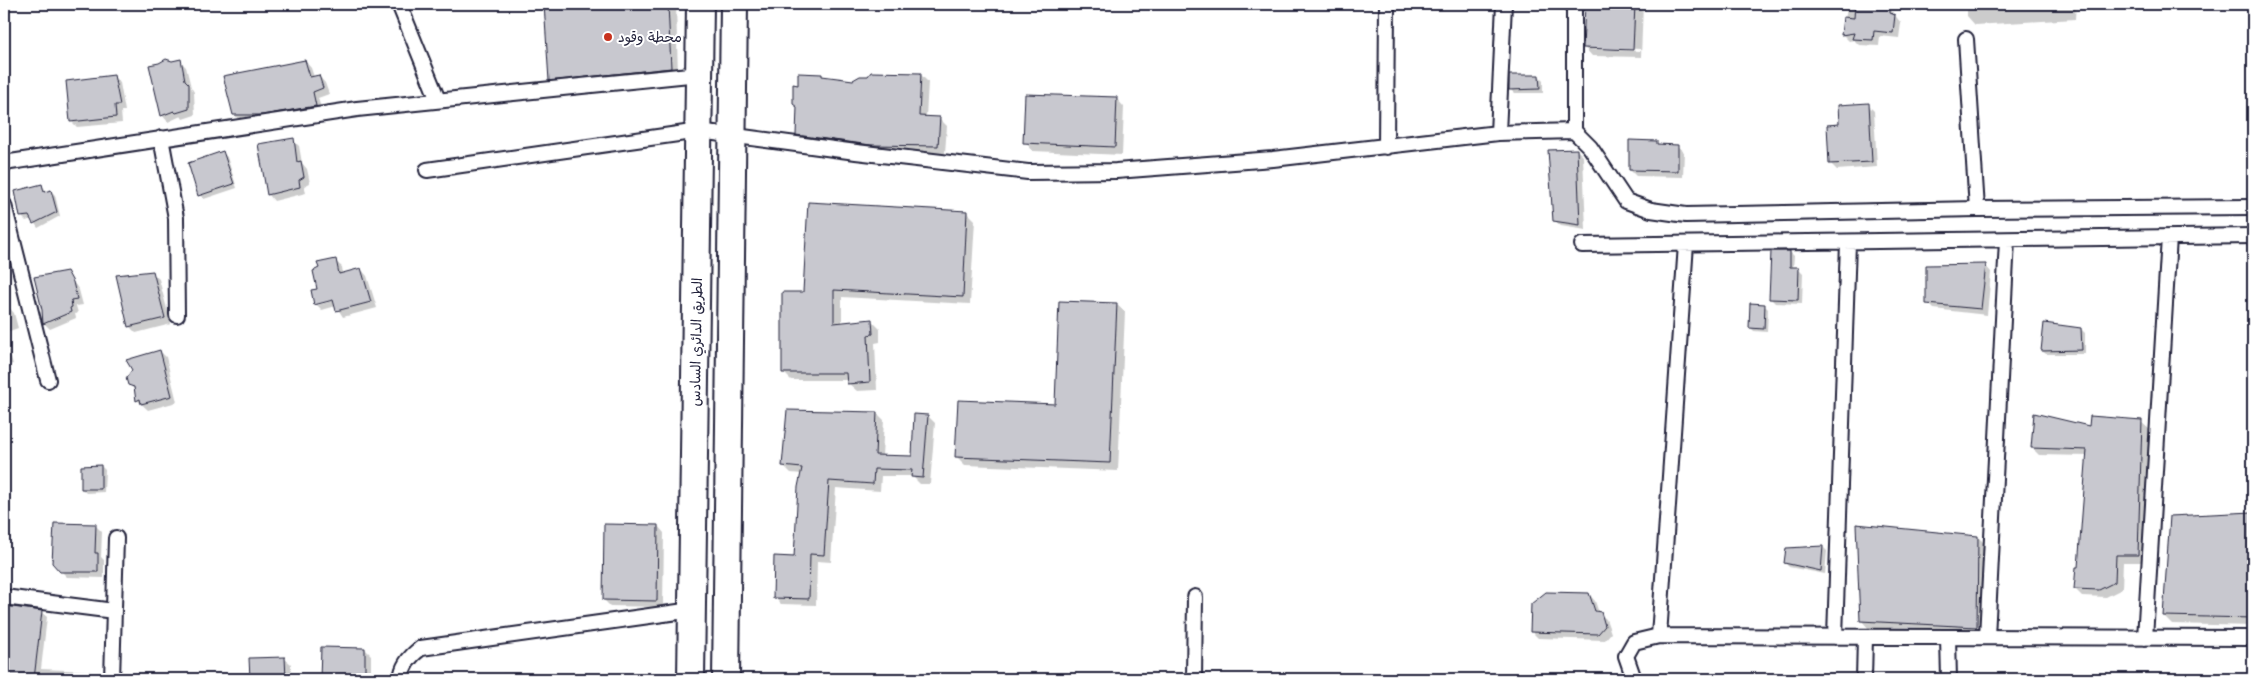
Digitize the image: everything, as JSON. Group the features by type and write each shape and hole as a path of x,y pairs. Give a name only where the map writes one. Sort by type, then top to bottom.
{"highway":[{"name":"الطريق الدائري السادس","path":"691,679 700,4"},
{"path":"726,679 734,4"}],"street":[{"path":"400,4 438,100"},
{"path":"1386,147 1387,4"},
{"path":"1498,133 1504,4"},
{"path":"1574,4 1574,131 1590,147 1626,202 1651,210 1686,215 1977,208 2253,207"},
{"path":"1966,39 1977,208"},
{"path":"4,163 357,109 699,74"},
{"path":"427,170 699,131 1028,172 1126,170 1273,159 1498,133 1574,131"},
{"path":"161,138 176,218 177,315"},
{"path":"4,205 48,380"},
{"path":"1582,245 2253,236"},
{"path":"2145,638 2169,237"},
{"path":"1987,637 2007,240"},
{"path":"1835,637 1848,242"},
{"path":"1660,636 1686,244"},
{"path":"112,679 116,538"},
{"path":"4,596 114,611"},
{"path":"1194,679 1195,597"},
{"path":"401,679 401,672 410,655 421,648 692,610"},
{"path":"1634,679 1626,656 1634,642 1660,636 2253,638"},
{"path":"1864,679 1865,637"},
{"path":"1948,637 1948,679"}],"building":[{"name":"محطة وقود","path":"544,4 668,4 671,68 549,81"},
{"path":"1585,4 1635,4 1633,50 1583,48"},
{"path":"1855,4 1884,4 1884,7 1890,7 1890,13 1895,15 1893,33 1874,31 1873,40 1852,39 1854,33 1841,35 1843,17 1854,18"},
{"path":"166,59 172,61 181,59 185,80 189,84 189,109 176,113 174,111 161,116 149,65"},
{"path":"305,60 310,77 319,75 323,88 313,92 316,106 262,115 233,115 223,76"},
{"path":"871,72 921,73 919,116 940,117 938,146 871,145 796,135 797,107 793,104 793,84 798,85 798,73 822,74 822,76 853,80 860,76 868,76"},
{"path":"114,75 120,105 115,105 116,117 70,122 66,81"},
{"path":"1509,75 1539,75 1540,89 1509,90"},
{"path":"1025,94 1117,97 1115,147 1023,143"},
{"path":"1869,103 1872,162 1829,164 1827,125 1839,124 1838,105"},
{"path":"294,138 297,162 301,161 304,177 299,180 300,187 267,195 258,144"},
{"path":"1629,140 1657,141 1657,144 1678,145 1678,171 1629,170"},
{"path":"1577,149 1580,225 1553,221 1548,150"},
{"path":"223,151 234,184 198,196 188,163"},
{"path":"42,184 44,192 51,190 57,212 33,224 29,216 20,217 15,191"},
{"path":"808,202 967,211 963,297 834,290 834,323 872,319 873,334 868,335 870,382 847,384 846,373 782,373 782,292 803,292"},
{"path":"1771,251 1790,251 1790,267 1799,267 1798,300 1769,299"},
{"path":"336,259 339,274 361,268 371,302 336,311 333,300 314,305 311,290 317,289 313,271 319,268 317,263"},
{"path":"1986,264 1981,309 1926,304 1926,265"},
{"path":"67,271 73,282 77,299 71,300 71,312 43,324 42,310 34,277"},
{"path":"153,271 165,318 128,327 116,275"},
{"path":"1059,301 1117,303 1110,463 955,457 958,400 1055,404"},
{"path":"1750,303 1765,304 1764,329 1749,328"},
{"path":"2044,323 2081,328 2082,350 2041,351"},
{"path":"160,350 172,396 141,404 140,399 136,401 134,387 128,385 126,378 132,370 126,360"},
{"path":"787,410 877,412 875,455 912,456 914,414 928,415 923,478 911,477 912,470 874,469 873,484 829,481 824,555 810,554 809,599 773,598 774,556 794,557 798,487 802,468 782,466"},
{"path":"2034,413 2089,426 2090,416 2142,420 2138,555 2116,555 2115,582 2099,590 2074,589 2076,567 2078,567 2087,450 2031,448"},
{"path":"101,465 101,489 81,489 81,466"},
{"path":"2253,512 2253,618 2163,616 2170,516"},
{"path":"54,523 96,524 95,553 98,553 98,572 60,572 52,563"},
{"path":"604,524 658,525 657,601 603,600"},
{"path":"1856,524 1978,536 1977,627 1860,621"},
{"path":"1823,546 1821,571 1784,563 1786,548"},
{"path":"1546,592 1589,593 1595,611 1601,612 1605,626 1598,634 1530,632 1531,604"},
{"path":"5,606 42,611 34,679 4,679"},
{"path":"321,647 365,648 365,679 320,679"},
{"path":"285,657 286,679 250,679 249,658"}],"place":[{"name":"محطة وقود","path":"608,37"}]}
